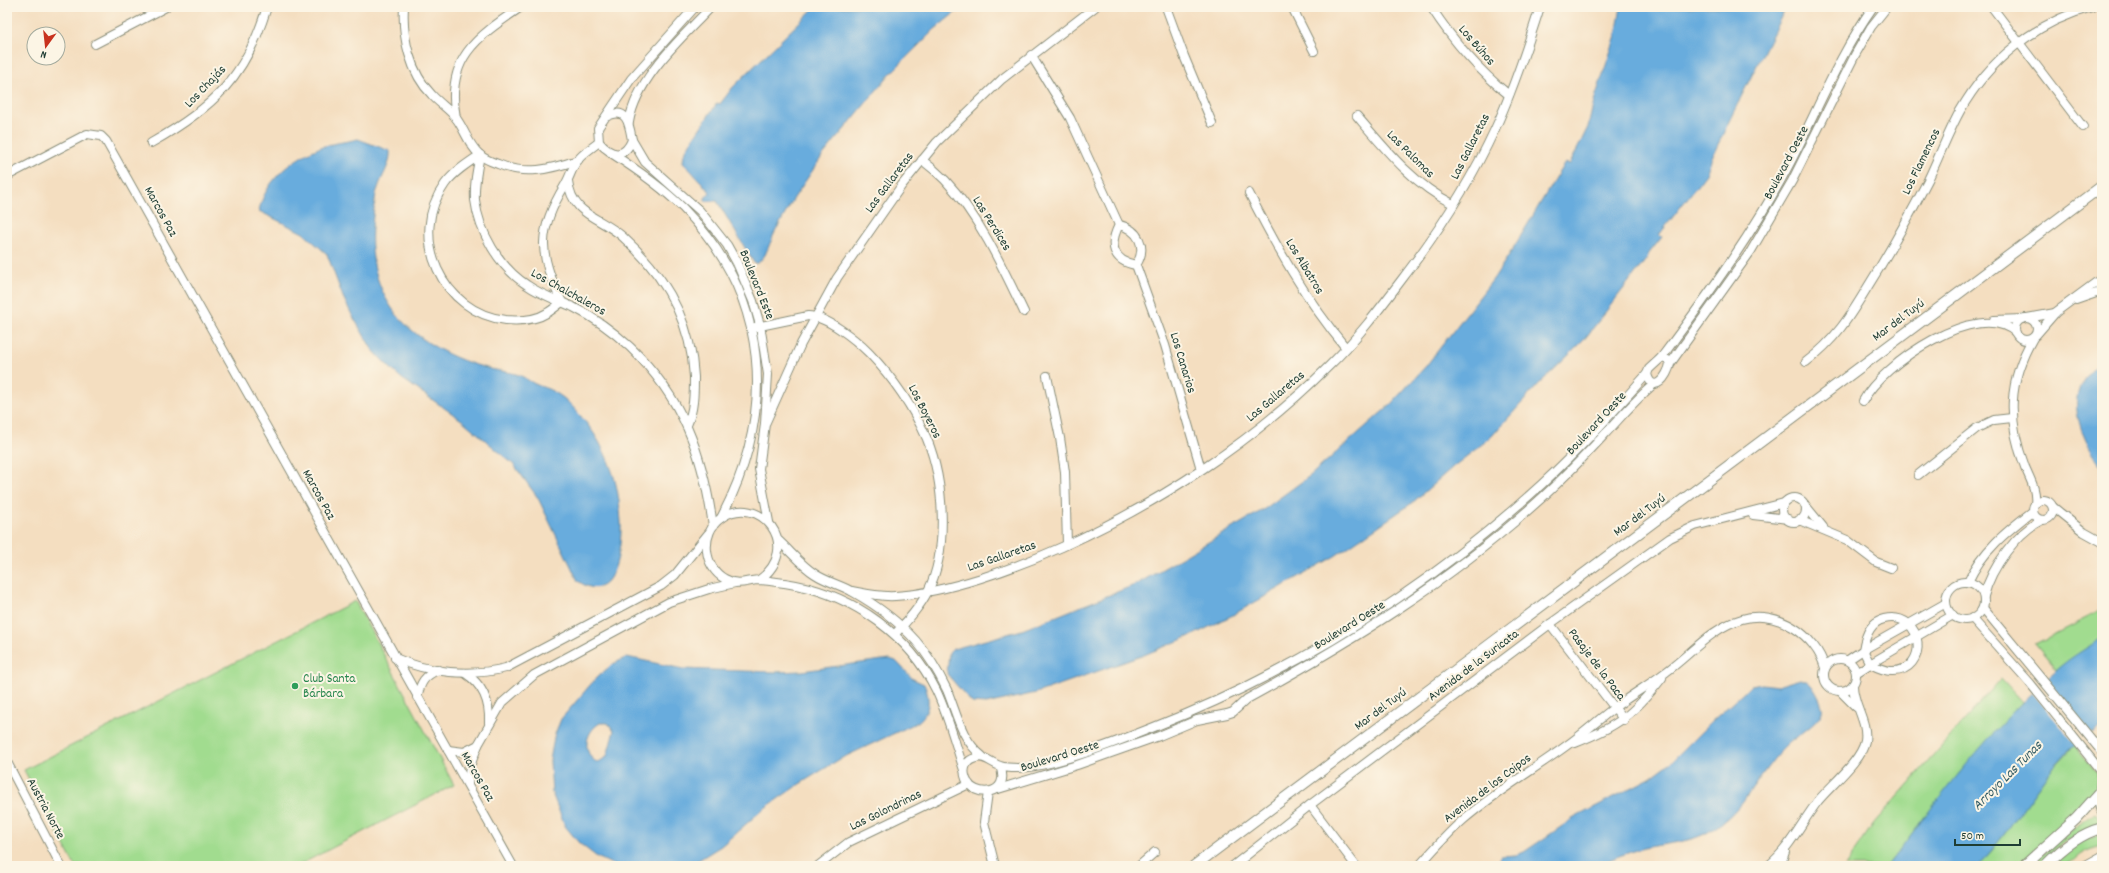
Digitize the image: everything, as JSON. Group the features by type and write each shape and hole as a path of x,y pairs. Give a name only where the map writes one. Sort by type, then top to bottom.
{"street":[{"path":"95,44 166,7"},
{"name":"Los Chajás","path":"151,143 190,120 228,85 250,51 267,7"},
{"path":"404,7 405,37 413,66 430,94 456,118"},
{"path":"521,7 478,38 460,64 454,89 453,104 456,118 467,139 480,155 508,168 527,171 556,168 578,160 599,142"},
{"path":"695,7 632,79 598,128 599,142 611,153 620,153 625,151 632,140 629,122 632,106 644,82 710,7"},
{"name":"Las Gallaretas","path":"765,424 816,316 841,272 902,185 937,142 985,94 1031,55 1095,7"},
{"path":"1166,7 1184,56 1212,123"},
{"path":"1292,7 1314,51"},
{"name":"Los Búhos","path":"1431,7 1449,34 1466,55 1490,80 1509,95"},
{"name":"Las Gallaretas","path":"852,592 877,596 897,596 928,591 1008,568 1067,544 1116,522 1153,501 1265,424 1305,389 1346,348 1371,320 1418,258 1454,204 1488,143 1509,95 1540,7"},
{"name":"Boulevard Oeste","path":"1661,358 1701,305 1743,243 1783,176 1846,49 1873,7"},
{"name":"Boulevard Oeste","path":"1670,364 1751,251 1792,181 1855,54 1871,27 1887,7"},
{"path":"1992,7 2083,128"},
{"name":"Los Flamencos","path":"1806,362 1828,345 1847,321 1876,274 1908,219 1959,112 1973,89 2003,54 2018,43 2056,20 2092,7"},
{"path":"672,32 681,40"},
{"path":"1846,49 1855,54"},
{"path":"1031,55 1070,118 1119,225 1133,230 1141,242 1142,250 1140,258 1136,264 1127,263 1116,253 1113,240 1119,225"},
{"path":"606,117 618,113 624,116 629,122"},
{"name":"Las Palomas","path":"1357,116 1404,169 1424,187 1454,204"},
{"name":"Marcos Paz","path":"7,176 88,134 101,136 106,141 513,866"},
{"name":"Boulevard Este","path":"632,140 644,162 700,211 727,245 745,282 760,325 768,374 765,424 759,469 769,522"},
{"name":"Boulevard Este","path":"611,153 666,193 696,223 711,242 731,275 744,304 751,328 757,370 755,422 741,476 721,518"},
{"path":"480,155 458,170 445,184 433,208 429,241 431,254 440,277 448,288 469,307 482,314 515,321 540,316 562,302 547,271 544,234 551,210 578,160"},
{"name":"Los Chalchaleros","path":"480,155 476,175 475,199 481,224 493,249 508,269 526,285 562,302 592,319 629,346 661,381 673,398 687,424 703,469 713,526"},
{"name":"Las Perdices","path":"922,160 945,180 958,196 996,254 1024,312"},
{"path":"1783,176 1792,181"},
{"path":"568,181 570,192 582,211 622,235 662,279 678,307 684,320 693,367 692,409 687,424"},
{"name":"Mar del Tuyú","path":"1194,866 2102,186"},
{"name":"Los Albatros","path":"1249,193 1278,249 1305,294 1322,319 1346,348"},
{"name":"Los Canarios","path":"1136,264 1165,345 1195,454 1201,469"},
{"path":"2072,524 2056,519 2044,520 2036,517 2034,508 2036,498 2033,484 2025,466 2012,418 2012,401 2017,371 2022,358 2035,336 2056,312 2102,278"},
{"path":"2070,302 2102,291"},
{"path":"1701,305 1708,312"},
{"path":"1863,401 1874,383 1931,341 1960,327 2004,318 2025,318 2056,312"},
{"path":"751,328 760,325 816,316"},
{"name":"Los Boyeros","path":"816,316 846,334 864,348 885,369 900,391 927,440 940,494 942,519 940,551 928,591 895,634"},
{"path":"2022,358 2016,326 2025,318"},
{"path":"2025,318 2036,324 2035,336"},
{"path":"1986,322 2005,325 2023,340 2035,336"},
{"path":"1661,358 1668,360 1670,364 1669,372 1664,379 1654,384 1650,382 1647,374 1649,369 1661,358"},
{"name":"Boulevard Oeste","path":"1000,766 1018,768 1036,766 1154,727 1229,695 1294,663 1346,632 1460,554 1505,517 1573,454 1647,374"},
{"path":"1047,376 1060,438 1064,472 1067,544"},
{"name":"Boulevard Oeste","path":"998,789 1104,756 1197,720 1233,712 1248,699 1362,634 1458,568 1512,524 1557,484 1638,397 1654,384"},
{"path":"1918,475 1977,428 1994,420 2012,418"},
{"path":"1600,425 1606,433"},
{"path":"2033,484 2053,508 2072,524 2102,542"},
{"name":"Avenida de la Suricata","path":"1233,866 1310,805 1550,624 1683,530 1716,520 1744,515 1796,498 1804,504 1825,530"},
{"path":"1968,582 1993,544 2034,508 2040,500 2047,500"},
{"path":"1784,503 1783,514 1788,519"},
{"path":"1799,520 1806,512 1804,504"},
{"path":"1984,596 1977,586 1968,582 1959,583 1953,586 1947,596 1946,603 1953,615 1962,619 1972,618 1983,608 1984,596 1992,575 2006,553 2020,536 2032,525 2051,517 2053,508"},
{"path":"395,658 414,666 464,673 490,672 512,665 661,586 675,575 709,534 713,526 721,518 741,511 761,516 769,522 775,531 778,541 779,553 775,564 768,573 759,580"},
{"name":"Avenida de la Suricata","path":"1744,515 1766,515 1799,520 1848,540 1876,562 1891,568"},
{"path":"1505,517 1512,524"},
{"path":"709,534 706,549 710,564 717,573 725,579 735,583"},
{"path":"468,785 470,766 478,745 489,724 502,703 534,675 669,602 735,583 747,583 759,580 796,585 829,594 866,612 895,634 911,652 936,690 945,710 969,784 979,790 988,792 998,789 1003,778 1000,766 974,750 964,735 946,689 937,671 916,641 886,614 852,592 815,574 778,541"},
{"path":"1993,544 2006,553"},
{"path":"1406,592 1411,601"},
{"path":"1848,660 1946,603"},
{"path":"1983,608 2102,752"},
{"path":"1856,673 1917,635 1953,615"},
{"name":"Avenida de los Coipos","path":"1419,866 1464,819 1567,746 1614,708 1667,672 1716,632 1744,618 1772,619 1787,624 1802,633 1818,652 1825,668"},
{"path":"1896,618 1909,625 1917,635 1918,650 1915,658 1908,666 1898,671 1889,672 1870,664 1863,650 1867,634 1872,625 1881,619 1896,618"},
{"path":"1972,618 2030,683 2100,770 2102,813"},
{"name":"Pasaje de la Paca","path":"1550,624 1624,720"},
{"path":"1768,866 1787,848 1818,802 1860,753 1864,742 1864,722 1857,708 1853,695 1853,685 1856,673 1852,664 1848,660 1818,652"},
{"path":"1837,658 1832,660 1825,668 1824,679 1826,684 1835,691 1840,691 1853,685"},
{"path":"1294,663 1298,671"},
{"path":"417,697 422,680 438,670"},
{"name":"Avenida de los Coipos","path":"1567,746 1605,731 1624,720 1646,700 1667,672"},
{"path":"464,673 476,680 486,697 489,724"},
{"path":"1840,691 1857,708"},
{"path":"1229,695 1236,698 1239,706"},
{"path":"1217,700 1214,707 1215,711 1220,715"},
{"path":"448,750 464,752 478,745"},
{"path":"1100,746 1104,756"},
{"path":"964,770 970,760 982,756"},
{"name":"Austria Norte","path":"7,762 62,866"},
{"name":"Las Golondrinas","path":"818,866 849,842 969,784"},
{"path":"988,792 984,812 984,822 995,866"},
{"path":"2024,866 2076,820 2100,792"},
{"path":"1310,805 1356,866"},
{"path":"2048,865 2078,838 2088,832 2102,828"},
{"path":"1780,866 1787,848"},
{"path":"1139,866 1154,852"},
{"name":"Avenida de los Coipos","path":"1414,866 1428,856"},
{"path":"2084,866 2102,856"}],"green space":[{"name":"Club Santa Bárbara","path":"355,601 454,785 297,866 75,866 24,770"},
{"path":"2102,610 2102,638 2056,670 2035,644"},
{"path":"2001,679 2022,702 1958,775 1887,866 1845,866 1874,823"},
{"path":"2075,745 2098,774 2097,786 2092,797 2017,866 1979,866 2003,836 2049,772"},
{"path":"2094,813 2102,825 2083,832 2066,841 2051,852 2037,866 2030,866 2056,842"},
{"path":"2102,833 2102,846 2081,854 2068,864 2062,864 2059,862 2059,859 2078,841"}],"water":[{"path":"815,7 962,7 935,29 889,75 823,155 794,198 774,234 765,255 758,263 754,263 717,201 705,201 705,198 710,192 683,162 684,154 717,103 720,104 733,87"},
{"path":"1621,7 1786,7 1732,115 1712,157 1706,174 1659,235 1662,237 1647,256 1648,257 1583,341 1539,384 1490,438 1454,466 1412,503 1335,556 1231,616 1195,634 1144,655 1036,693 986,704 972,703 947,674 949,653 953,649 1022,630 1137,584 1263,510 1311,475 1391,404 1426,366 1494,278 1565,163 1570,164 1588,127 1594,101 1616,35"},
{"path":"358,139 390,151 388,165 376,195 372,221 372,245 378,280 382,291 396,314 417,334 442,351 469,363 519,375 558,394 580,415 593,432 605,453 617,487 621,533 618,558 614,571 608,581 600,587 591,587 578,581 538,498 514,465 463,421 401,378 372,349 343,297 327,254 303,233 259,211 267,189 282,172 300,157 330,144"},
{"path":"2102,361 2102,465 2091,450 2082,431 2077,411 2077,402 2079,388 2084,379"},
{"name":"Arroyo Las Tunas","path":"2102,638 2102,727 2069,750 2049,772 2003,836 1979,866 1887,866 1966,764 2009,716 2060,666"},
{"path":"627,657 683,669 775,672 802,671 890,659 896,661 913,679 924,684 928,704 925,713 918,722 840,759 798,785 762,810 721,846 697,861 686,866 616,866 597,857 579,843 565,826 552,793 550,761 554,737 561,719 597,677 613,664","holes":["600,723 608,723 614,731 607,756 598,763 589,754 587,748 588,737"]},
{"path":"1800,679 1809,683 1817,694 1822,709 1820,716 1812,725 1789,743 1769,765 1734,812 1710,831 1696,838 1629,852 1598,866 1493,866 1501,856 1516,855 1524,852 1574,818 1650,778 1670,763 1711,722 1751,686 1762,684 1777,686"}],"pier":[{"path":"2044,678 2093,735 2077,746 2031,691"}],"place":[{"name":"Club Santa Bárbara","path":"295,686"}]}
